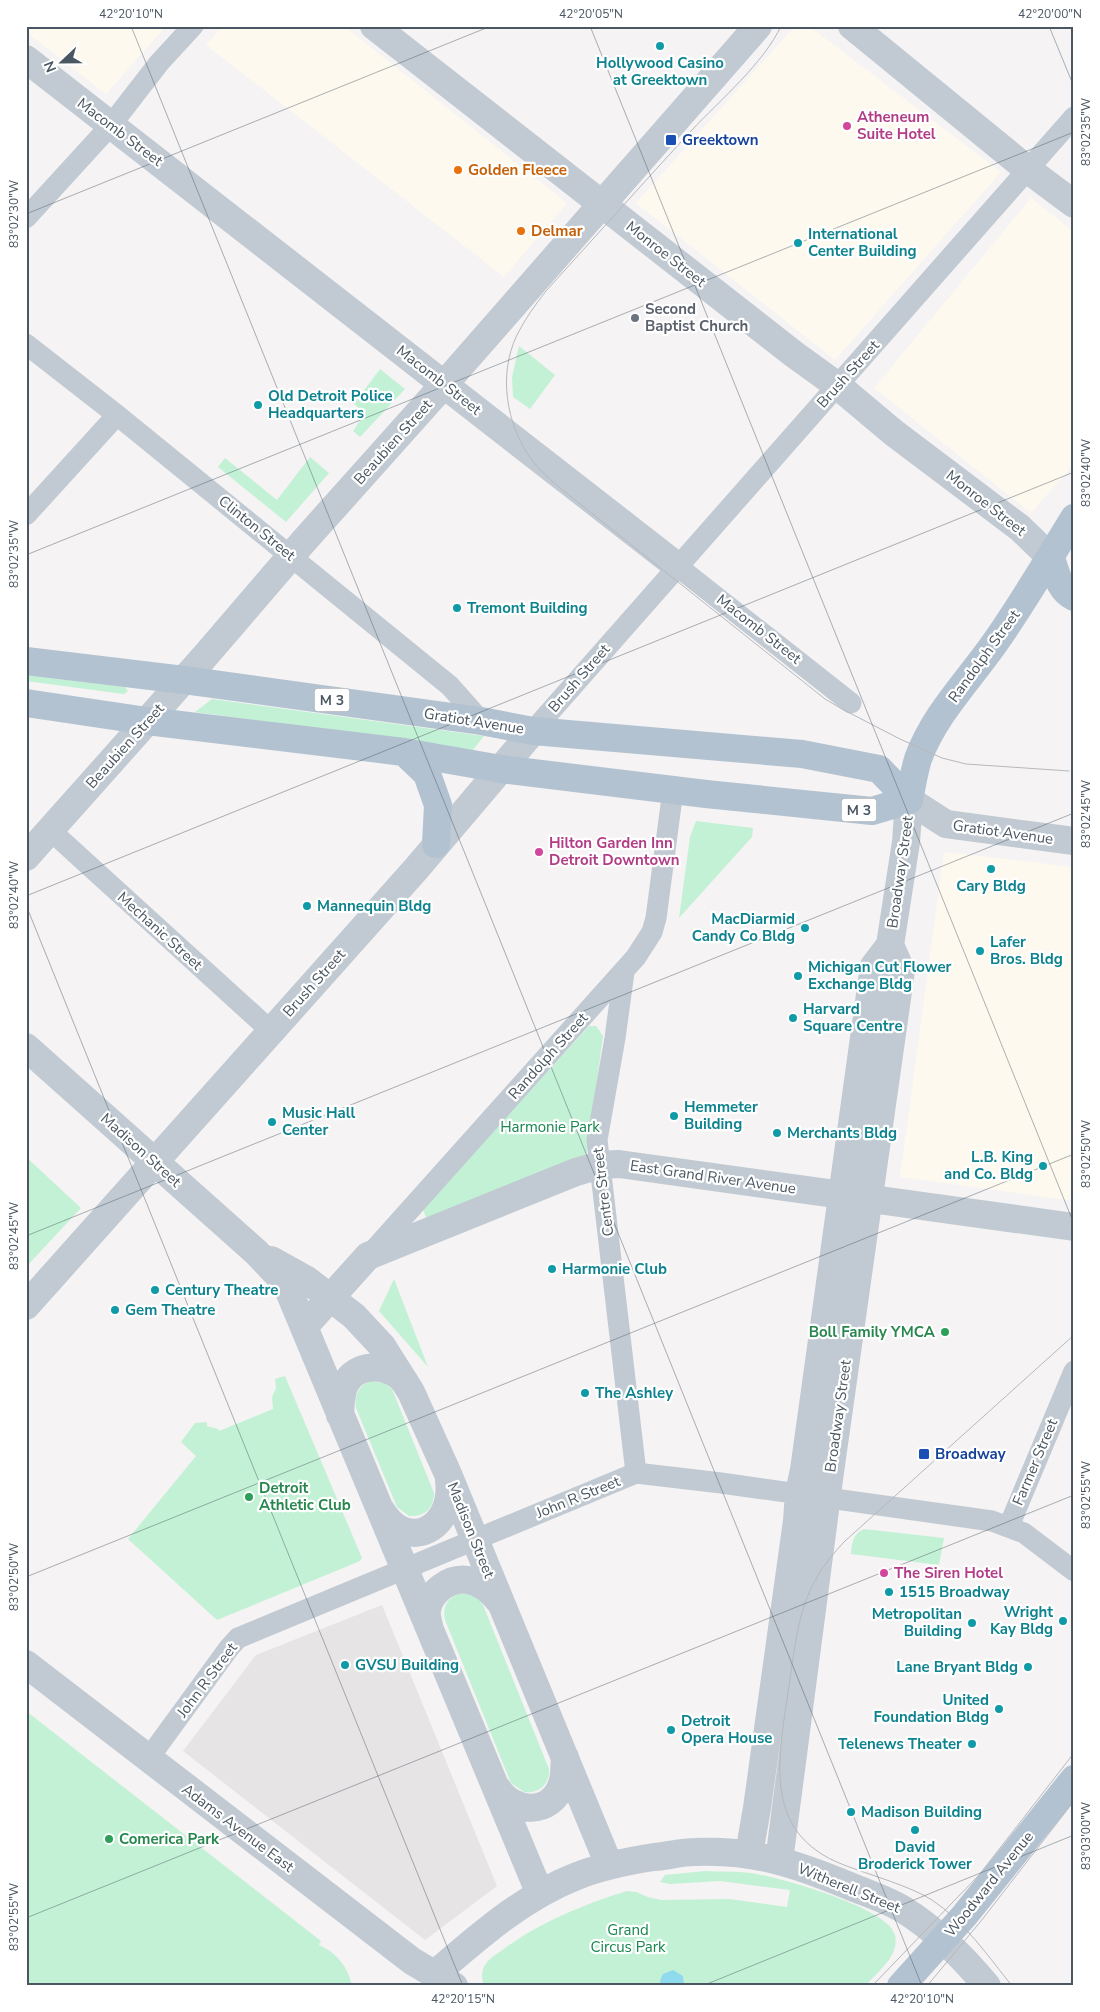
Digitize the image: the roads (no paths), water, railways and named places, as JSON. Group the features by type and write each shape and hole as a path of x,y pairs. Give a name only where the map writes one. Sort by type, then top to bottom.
{"main road":[{"name":"Randolph Street","path":"909,800 918,759 933,729 959,690 1062,559 1074,518"},
{"name":"Monroe Street","path":"1062,559 1062,587 1068,594 1074,597"},
{"name":"Gratiot Avenue","path":"26,661 184,680 481,721 533,731 802,754 879,769 909,800"},
{"name":"M 3","path":"26,703 147,721 404,752 502,770 673,790 872,811 909,800"},
{"path":"404,752 427,774 438,806 436,844"},
{"name":"Woodward Avenue","path":"901,1986 944,1940 1074,1779"}],"street":[{"path":"26,218 111,125 159,64 193,26"},
{"name":"Monroe Street","path":"374,26 794,355 838,386 902,438 1062,559"},
{"name":"Beaubien Street","path":"26,857 184,680 758,26"},
{"path":"852,26 1027,169 1074,204"},
{"name":"Macomb Street","path":"26,59 851,703"},
{"name":"Brush Street","path":"26,1306 502,770 533,731 677,566 1074,117"},
{"name":"Clinton Street","path":"26,344 117,415 450,686 481,721"},
{"path":"26,515 117,415"},
{"name":"Randolph Street","path":"304,1327 388,1236 624,972 645,946 656,918 673,790"},
{"name":"Gratiot Avenue","path":"909,800 946,824 1066,840"},
{"name":"Broadway Street","path":"749,1854 799,1494 855,1197 901,970 890,945 906,842 909,800"},
{"name":"Mechanic Street","path":"50,830 271,1031"},
{"name":"Centre Street","path":"624,972 615,1038 597,1140 636,1473"},
{"name":"Madison Street","path":"26,1047 256,1252 277,1274 289,1292 540,1894"},
{"name":"East Grand River Avenue","path":"368,1256 576,1172 600,1165 619,1164 1074,1227"},
{"name":"Broadway Street","path":"779,1860 828,1498 855,1197"},
{"name":"Madison Street","path":"256,1252 307,1280 354,1316 382,1346 411,1392 448,1474 609,1865"},
{"path":"340,1415 342,1393 346,1382 358,1371 379,1367 394,1373 403,1380 411,1392"},
{"name":"Farmer Street","path":"1009,1526 1074,1371"},
{"name":"John R Street","path":"148,1759 238,1638 636,1473 992,1521 1024,1533 1074,1571"},
{"path":"378,1504 384,1514 400,1529 418,1532 429,1529 440,1522 446,1511 450,1487 448,1474"},
{"path":"428,1626 427,1608 433,1596 445,1585 456,1580 468,1580 484,1586 501,1603"},
{"name":"Adams Avenue East","path":"26,1664 438,1982"},
{"path":"495,1784 503,1797 520,1808 543,1805 554,1797 562,1785 565,1757"},
{"name":"Witherell Street","path":"438,1982 481,1935 515,1909 576,1876 609,1865 693,1852 730,1852 779,1860 808,1869 903,1909 944,1940 987,1986"}],"water":[{"path":"673,1970 683,1976 684,1986 661,1986 660,1981 663,1974"}],"tram line":[{"path":"781,26 764,54 741,81 655,170 546,291 530,312 511,350 506,382 511,415 516,430 522,445 531,459 560,488 825,699 900,739 942,758 966,764 1069,771"},
{"path":"1012,1986 985,1951 944,1908 923,1895 901,1885 844,1865 817,1851 799,1833 787,1813 781,1790 782,1739 799,1625 810,1591 830,1558 845,1541 1074,1335"},
{"path":"872,1986 979,1875 1074,1753"},
{"path":"927,1986 981,1921 1074,1801"}],"place":[{"name":"Hollywood Casino at Greektown","path":"660,46"},
{"name":"Atheneum Suite Hotel","path":"847,126"},
{"name":"Greektown","path":"671,140"},
{"name":"Golden Fleece","path":"458,170"},
{"name":"Delmar","path":"521,231"},
{"name":"International Center Building","path":"798,243"},
{"name":"Second Baptist Church","path":"635,318"},
{"name":"Old Detroit Police Headquarters","path":"258,405"},
{"name":"Tremont Building","path":"457,608"},
{"name":"Hilton Garden Inn Detroit Downtown","path":"539,852"},
{"name":"Cary Bldg","path":"991,869"},
{"name":"Mannequin Bldg","path":"307,906"},
{"name":"MacDiarmid Candy Co Bldg","path":"805,928"},
{"name":"Lafer Bros. Bldg","path":"980,951"},
{"name":"Michigan Cut Flower Exchange Bldg","path":"798,976"},
{"name":"Harvard Square Centre","path":"793,1018"},
{"name":"Hemmeter Building","path":"674,1116"},
{"name":"Music Hall Center","path":"272,1122"},
{"name":"Merchants Bldg","path":"777,1133"},
{"name":"L.B. King and Co. Bldg","path":"1043,1166"},
{"name":"Harmonie Club","path":"552,1269"},
{"name":"Century Theatre","path":"155,1290"},
{"name":"Gem Theatre","path":"115,1310"},
{"name":"Boll Family YMCA","path":"945,1332"},
{"name":"The Ashley","path":"585,1393"},
{"name":"Broadway","path":"924,1454"},
{"name":"Detroit Athletic Club","path":"249,1497"},
{"name":"The Siren Hotel","path":"884,1573"},
{"name":"1515 Broadway","path":"889,1592"},
{"name":"Wright Kay Bldg","path":"1063,1621"},
{"name":"Metropolitan Building","path":"972,1623"},
{"name":"GVSU Building","path":"345,1665"},
{"name":"Lane Bryant Bldg","path":"1028,1667"},
{"name":"United Foundation Bldg","path":"999,1709"},
{"name":"Detroit Opera House","path":"671,1730"},
{"name":"Telenews Theater","path":"972,1744"},
{"name":"Madison Building","path":"851,1812"},
{"name":"David Broderick Tower","path":"915,1830"},
{"name":"Comerica Park","path":"109,1839"}],"park label":[{"name":"Harmonie Park","path":"550,1127"},
{"name":"Grand Circus Park","path":"628,1938"}]}
